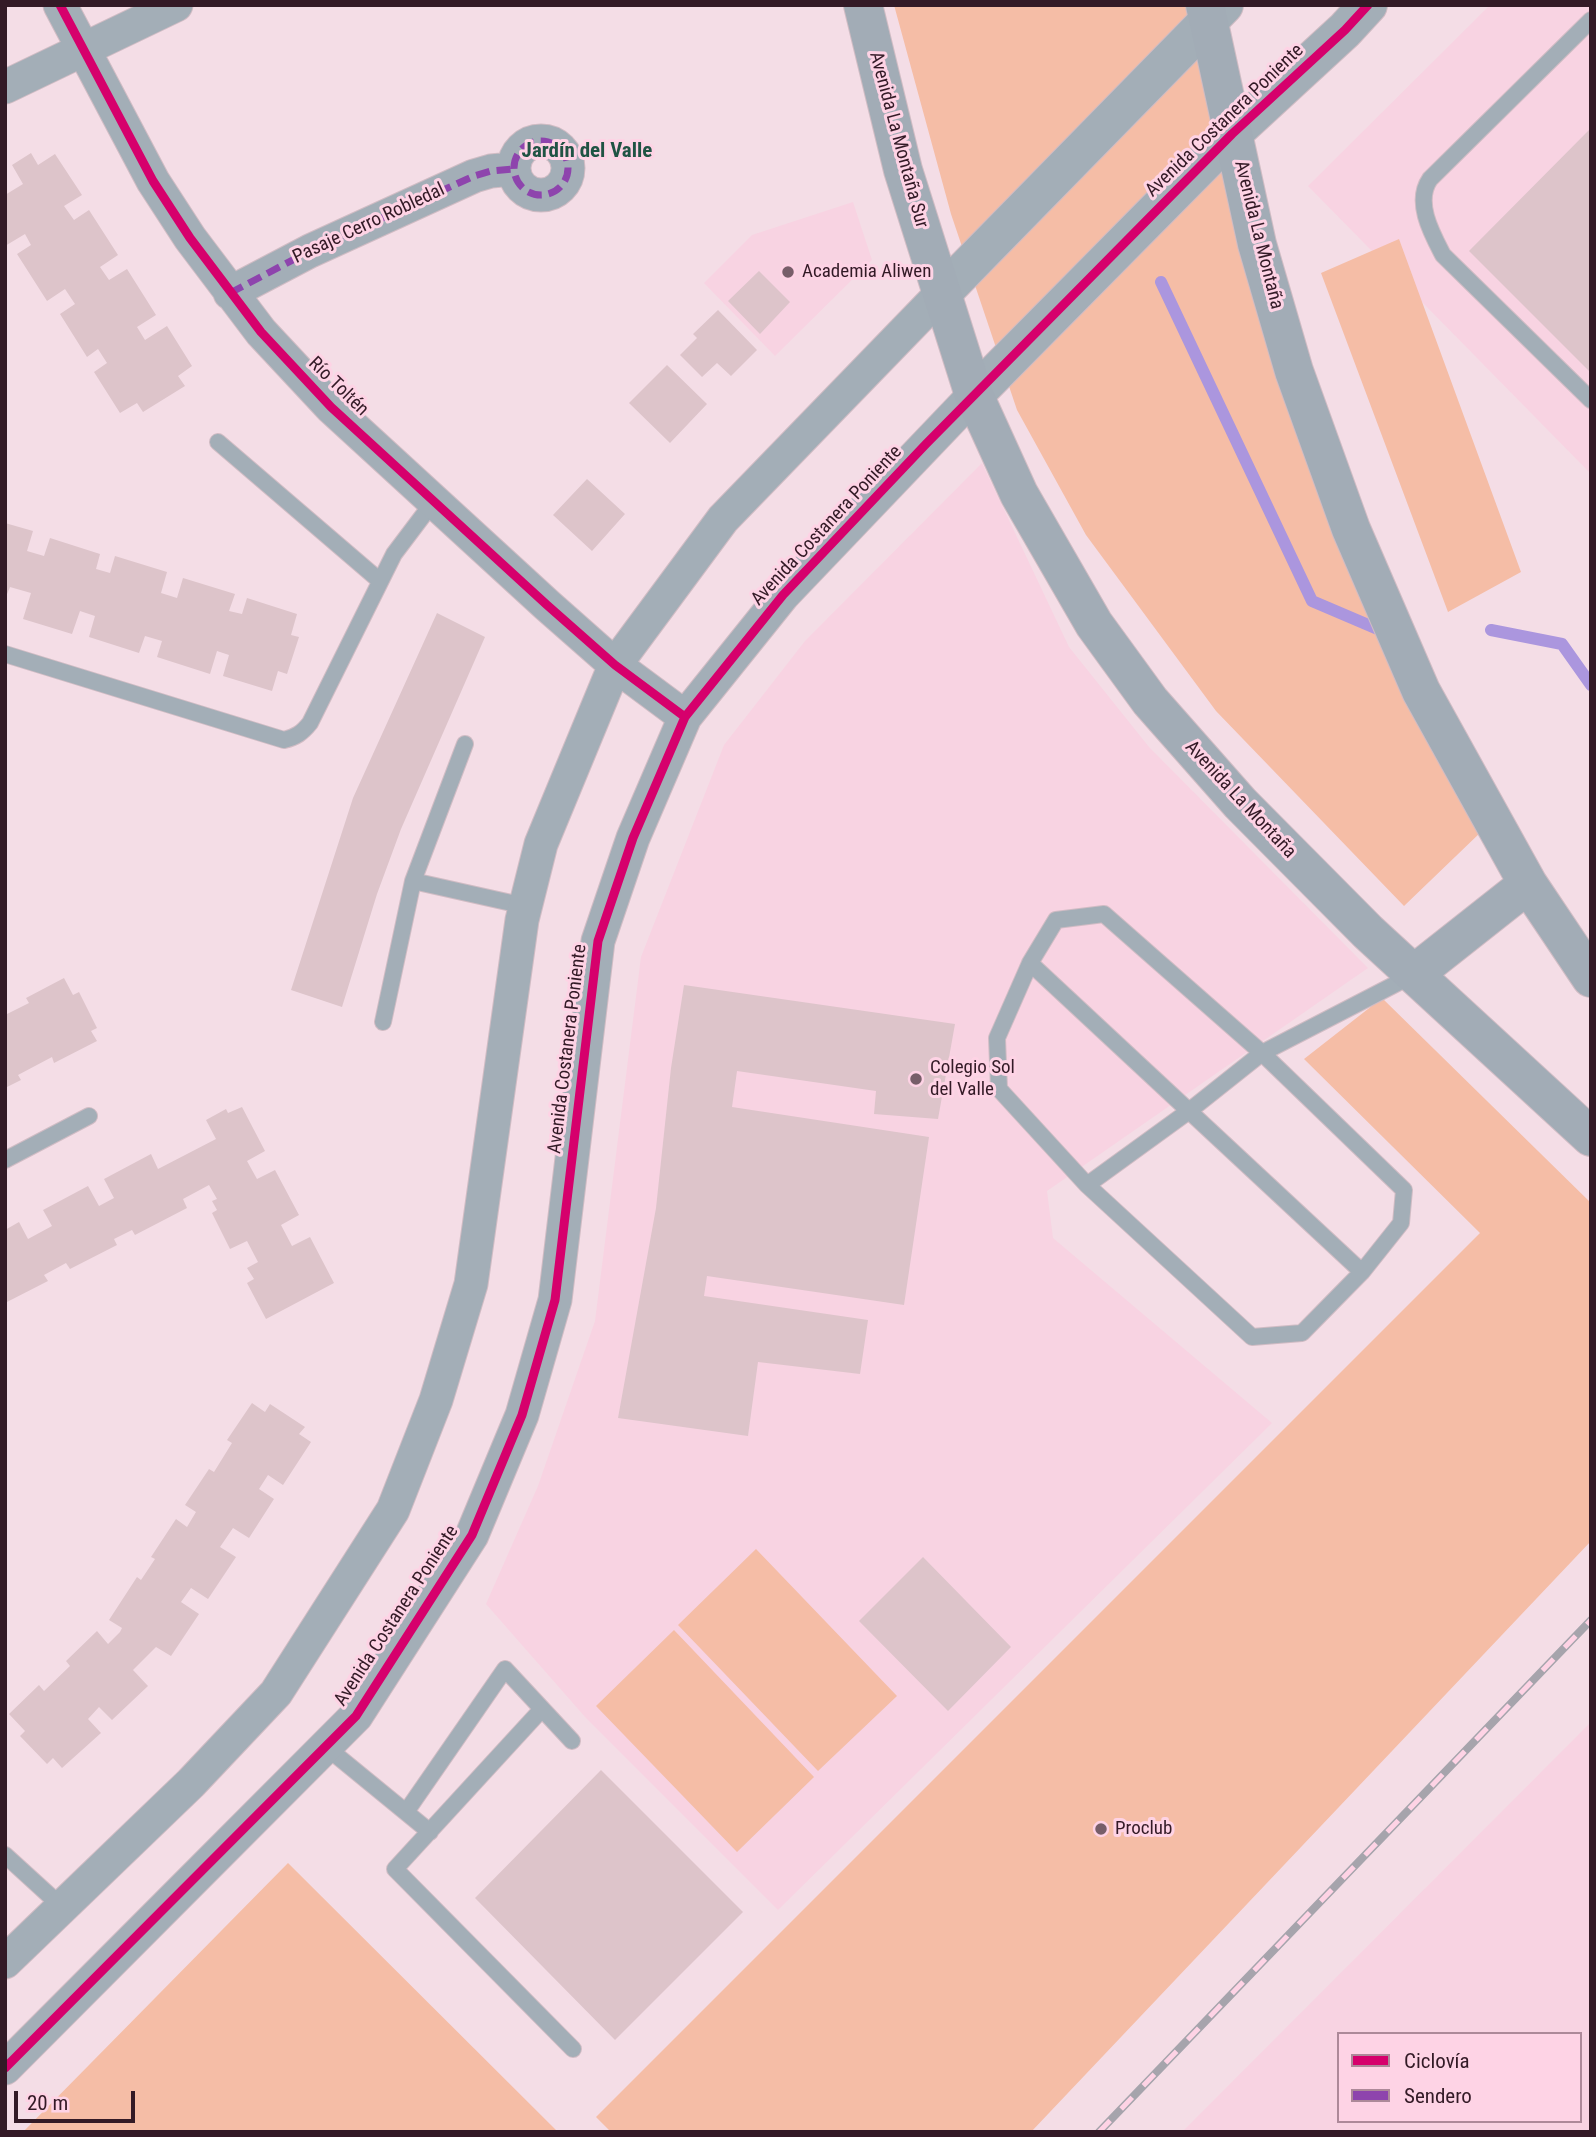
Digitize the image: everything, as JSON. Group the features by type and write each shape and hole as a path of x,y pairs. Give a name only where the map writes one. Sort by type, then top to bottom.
{"main road":[{"name":"Avenida La Montaña Sur","path":"863,5 903,170 974,395"},
{"name":"Avenida La Montaña","path":"1212,11 1233,134 1257,244 1294,371 1351,529 1421,691 1528,884 1591,978"},
{"name":"Avenida La Montaña","path":"974,395 1019,494 1052,553 1094,624 1150,701 1249,813 1322,888 1591,1138"},
{"path":"1415,974 1528,884"}],"street":[{"name":"Río Toltén","path":"60,5 153,181 230,293 294,369 434,501 615,665 685,717"},
{"path":"5,87 176,5"},
{"name":"Avenida Costanera Poniente","path":"5,2068 356,1716 472,1535 522,1415 555,1300 598,941 633,838 685,717 783,595 974,395 1233,134 1345,30 1368,5"},
{"path":"5,1962 191,1783 276,1693 393,1510 436,1400 471,1284 525,906 541,844 615,665 723,519 1212,11"},
{"name":"Pasaje Cerro Robledal","path":"230,293 310,251 474,176 513,169"}],"lane":[{"path":"1591,20 1430,179 1424,196 1425,212 1432,234 1443,255 1591,400"},
{"path":"218,442 380,581"},
{"path":"5,654 284,740 294,737 303,732 310,723 394,554 434,501"},
{"path":"383,1022 413,881 465,744"},
{"path":"413,881 525,906"},
{"path":"1104,914 1262,1054 1404,1190 1401,1223 1362,1272 1302,1333 1252,1337 1087,1185 999,1089 998,1038 1030,964 1056,920 1104,914"},
{"path":"1030,964 1362,1272"},
{"path":"1087,1185 1262,1054 1415,974"},
{"path":"5,1160 89,1116"},
{"path":"406,1812 505,1669 572,1741"},
{"path":"542,1709 395,1869 573,2049"},
{"path":"325,1746 430,1832"},
{"path":"5,1855 61,1906"}],"shaded area":[{"path":"894,5 1202,5 1253,252 1482,831 1404,906 1216,711 1086,535 1017,410 951,214"},
{"path":"1490,5 1591,5 1591,474 1308,186"},
{"name":"Academia Aliwen","path":"853,202 872,260 775,356 704,283 752,235"},
{"path":"1399,239 1521,572 1448,612 1321,273"},
{"name":"Colegio Sol del Valle","path":"982,463 1069,647 1149,747 1368,968 1047,1191 1053,1238 1272,1423 778,1910 586,1718 486,1604 538,1486 595,1321 641,957 724,745 805,641"},
{"name":"Proclub","path":"1382,998 1591,1203 1591,1541 1031,2132 611,2132 596,2117 1480,1233 1304,1059"},
{"path":"756,1549 897,1696 818,1771 678,1625"},
{"path":"674,1630 814,1777 737,1852 596,1706"},
{"path":"1591,1722 1591,2132 1182,2132"},
{"path":"288,1863 558,2132 23,2132"}],"building":[{"path":"1591,128 1591,373 1469,251"},
{"path":"31,153 38,165 55,154 82,195 64,206 74,220 89,210 118,255 100,267 109,280 127,269 156,315 137,327 145,340 167,326 192,366 178,376 185,386 143,412 137,403 120,413 94,372 107,363 98,349 87,357 60,314 75,304 65,289 47,301 17,254 31,245 25,234 5,246 5,195 23,184 12,165"},
{"path":"759,271 790,302 760,334 728,301"},
{"path":"718,310 757,350 731,376 717,363 702,377 680,355 697,338 693,334"},
{"path":"667,365 707,404 670,443 629,403"},
{"path":"587,479 625,514 592,551 553,515"},
{"path":"5,523 33,531 27,551 44,556 50,538 100,554 96,569 110,573 115,556 167,572 161,593 177,598 183,578 235,594 229,611 242,614 247,598 297,614 291,635 299,637 287,674 278,671 272,691 223,676 229,655 217,651 210,674 157,657 162,641 145,636 139,653 89,637 95,616 80,611 72,634 23,619 31,593 10,587 5,599"},
{"path":"437,613 485,637 401,829 377,894 342,1007 291,990 353,798"},
{"path":"64,978 73,995 79,992 97,1028 91,1031 97,1041 54,1063 52,1057 18,1075 21,1080 5,1088 5,1015 29,1003 26,998"},
{"path":"684,985 955,1024 938,1119 874,1114 876,1091 737,1071 732,1107 929,1137 904,1305 707,1276 704,1296 868,1320 860,1374 758,1362 748,1436 618,1418 656,1208 671,1068"},
{"path":"242,1107 265,1151 247,1161 257,1179 275,1170 299,1215 281,1225 292,1246 310,1237 334,1283 266,1319 247,1283 254,1279 247,1268 258,1262 247,1241 230,1249 212,1213 217,1210 212,1201 217,1199 209,1185 183,1199 187,1208 135,1235 132,1230 114,1239 117,1245 70,1269 66,1263 44,1275 48,1281 5,1303 5,1230 19,1222 28,1239 52,1226 43,1210 88,1186 99,1206 114,1198 104,1179 151,1154 158,1169 216,1139 206,1120 226,1109 228,1113"},
{"path":"252,1403 265,1412 270,1404 305,1427 299,1434 311,1442 283,1485 268,1475 259,1489 274,1499 249,1538 233,1528 220,1547 236,1557 208,1599 191,1588 181,1602 199,1614 171,1656 156,1647 133,1670 148,1686 112,1720 99,1707 88,1719 101,1733 62,1768 53,1758 47,1764 20,1736 25,1731 9,1714 39,1685 44,1691 70,1666 66,1661 97,1631 108,1644 120,1632 122,1628 109,1620 137,1577 141,1580 155,1559 151,1557 176,1519 187,1527 196,1512 185,1505 209,1469 214,1472 232,1443 227,1440"},
{"path":"923,1557 1011,1647 948,1711 859,1621"},
{"path":"601,1770 743,1912 615,2040 475,1898"}],"waterway":[{"path":"1161,282 1312,601 1380,630"},
{"path":"1491,630 1562,644 1591,685"}],"railway":[{"path":"1099,2132 1591,1620"}],"marked path":[{"path":"541,141 560,149 568,168 560,187 541,195 522,187 514,168 522,149 541,141"},
{"path":"230,293 310,251 474,176 513,169"}],"cycle path":[{"path":"60,5 153,181 190,238 261,332 331,407 547,605 615,665 685,717"},
{"path":"5,2068 356,1716 472,1535 522,1415 555,1300 598,941 633,838 685,717 783,595 926,444 1232,134 1345,30 1368,5"}],"place":[{"name":"Academia Aliwen","path":"788,272"},
{"name":"Colegio Sol del Valle","path":"916,1079"},
{"name":"Proclub","path":"1101,1829"}],"district":[{"name":"Jardín del Valle","path":"587,152"}]}
